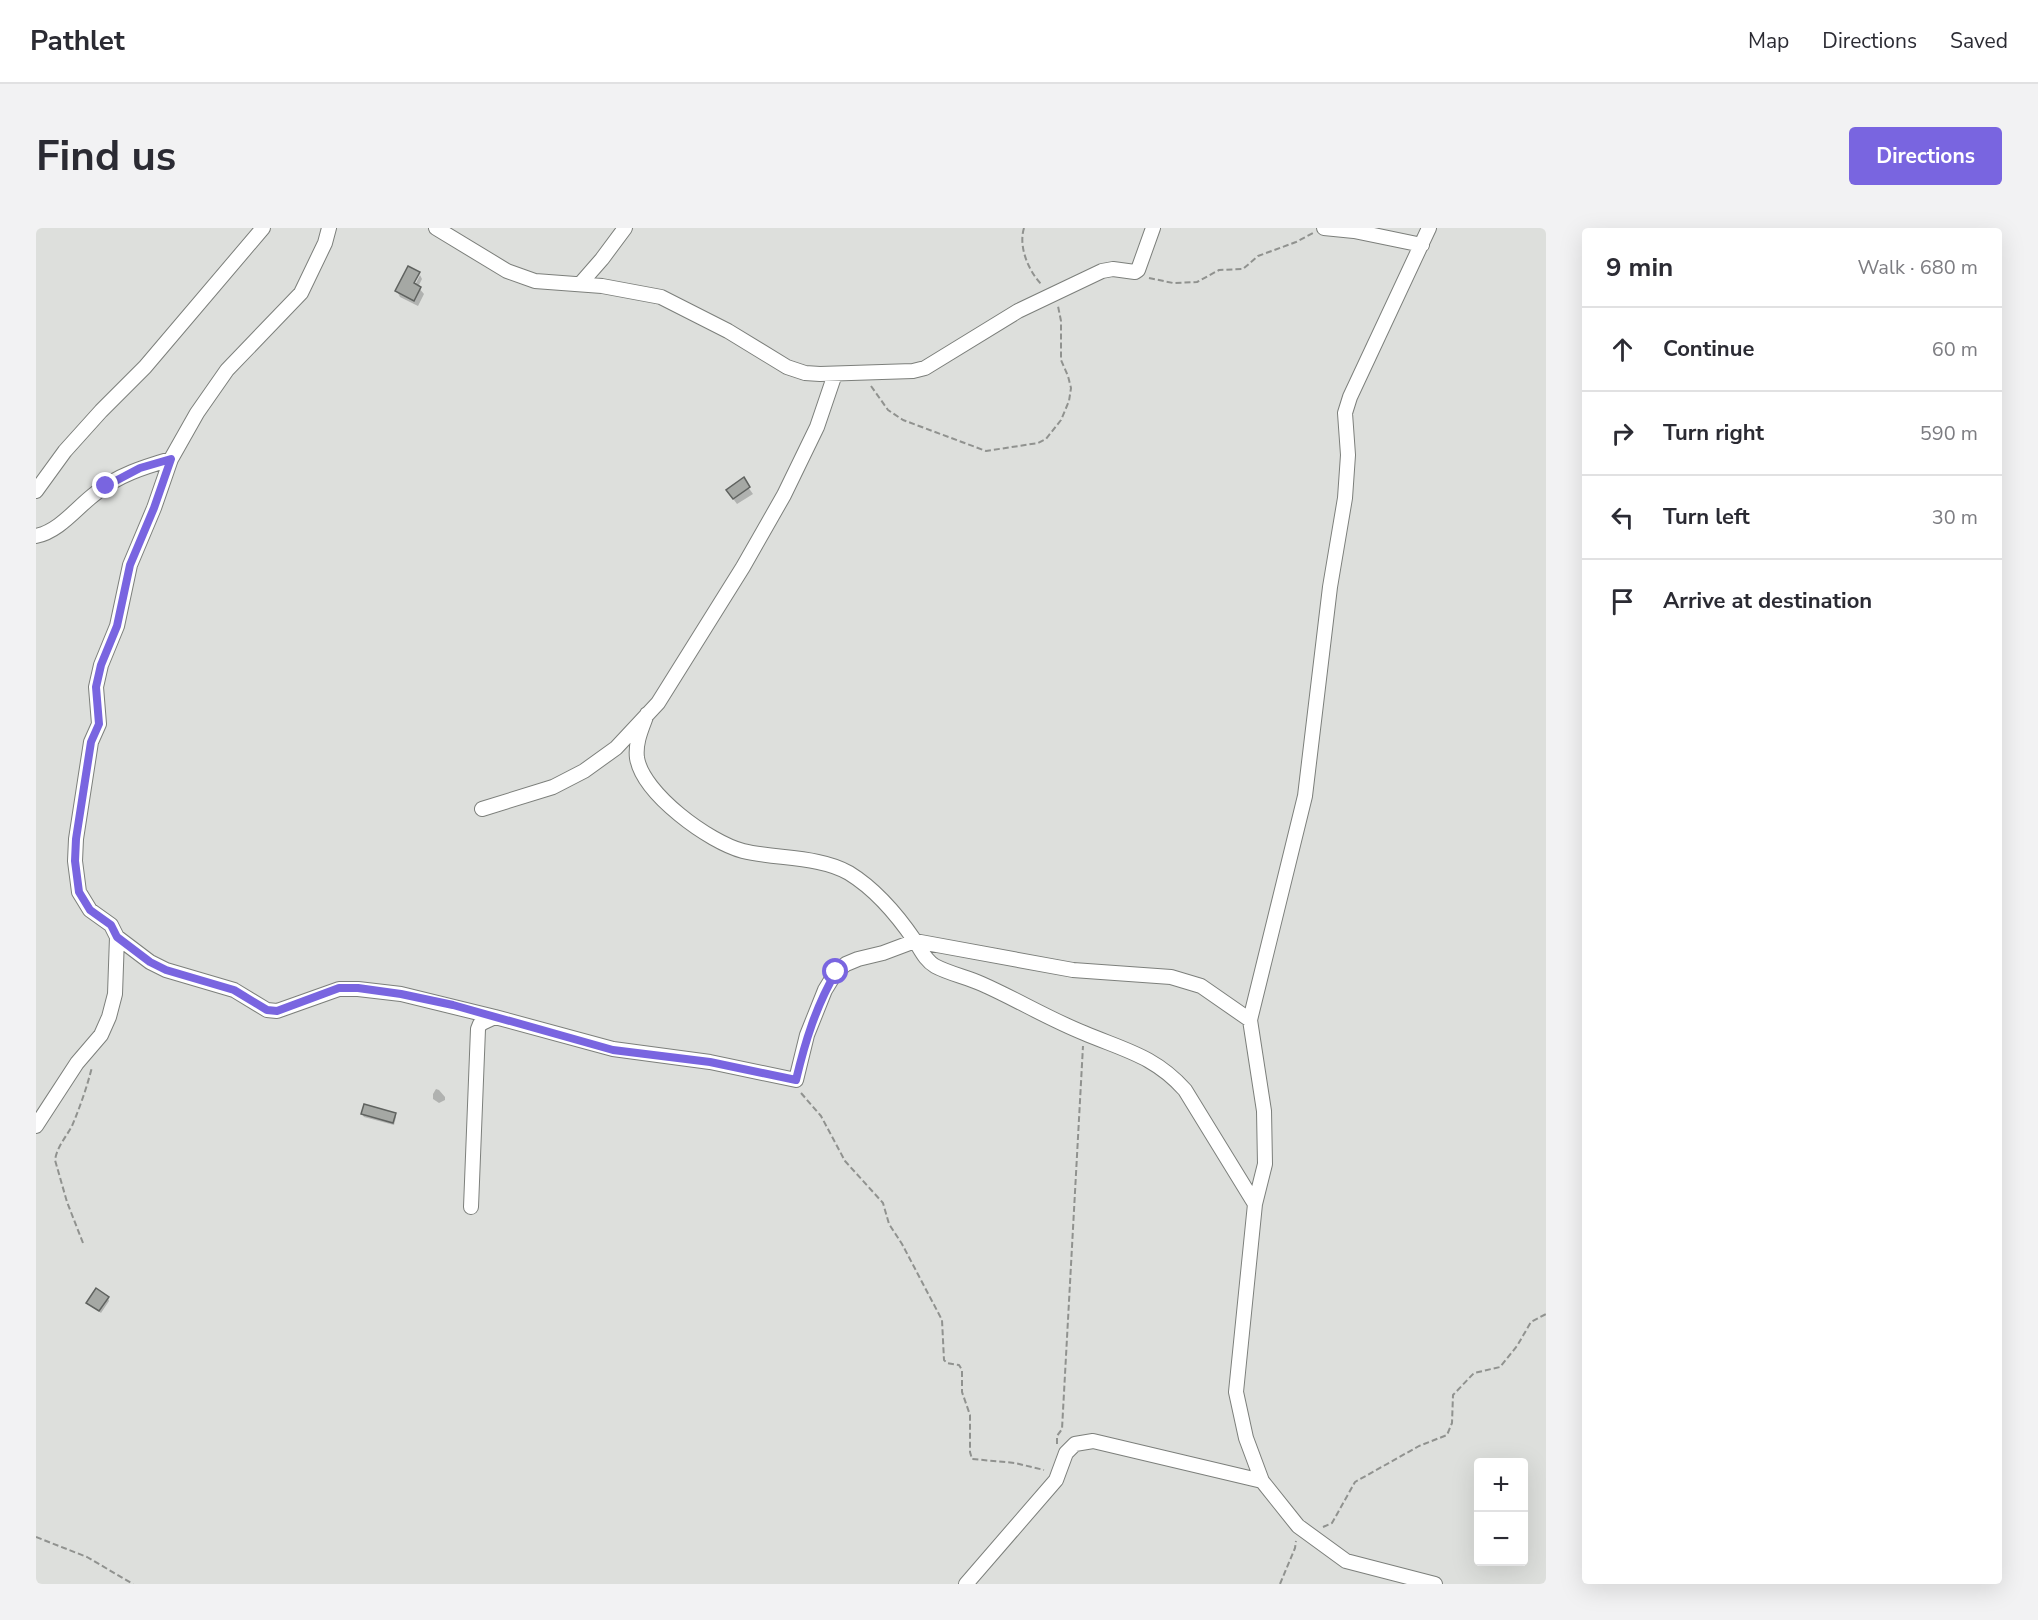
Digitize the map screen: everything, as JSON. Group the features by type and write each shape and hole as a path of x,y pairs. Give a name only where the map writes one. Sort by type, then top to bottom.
{"street":[{"path":"36,491 65,451 145,367 263,228"},
{"path":"329,228 325,243 301,293 227,370 197,413 171,459 154,508 130,565 117,626 101,665 96,687 99,724 91,742 76,839 75,861 79,892 90,910 111,925 117,937 150,962 166,970 234,990 267,1010 277,1011 339,988 358,988 401,994 613,1050 710,1062 796,1080 807,1035 825,990 836,972 846,964 858,959 883,953 915,941 1073,970 1171,977 1201,986 1250,1020"},
{"path":"436,228 507,271 535,281 561,284 581,283 632,290 661,297 728,331 787,367 805,373 835,374 913,371 925,368 1018,311 1102,271 1113,269 1136,272 1153,228"},
{"path":"581,283 602,260 625,228"},
{"path":"1429,228 1350,397 1346,413 1348,455 1345,498 1330,587 1305,796 1250,1020 1264,1111 1265,1164 1255,1204 1236,1392 1246,1438 1262,1481 1298,1526 1346,1561 1435,1584"},
{"path":"1319,230 1354,231 1422,245"},
{"path":"482,809 553,787 584,771 616,748 658,703 743,567 784,495 817,427 835,374"},
{"path":"36,536 58,526 116,479 140,468 171,459"},
{"path":"647,714 638,740 639,764 646,779 663,800 678,813 714,838 741,850 829,865 848,872 877,895 934,965 981,983 1084,1033 1136,1052 1175,1078 1185,1090 1255,1204"},
{"path":"36,1126 77,1063 101,1035 109,1017 115,994 117,937"},
{"path":"471,1207 478,1029 480,1024 495,1017"},
{"path":"966,1584 1056,1480 1066,1453 1075,1444 1093,1441 1262,1481"}],"path":[{"path":"863,374 888,410 903,420 931,432 986,451 1046,440 1061,420 1069,401 1071,388 1061,360 1059,308 1052,295 1039,282 1030,268 1023,249 1024,228"},
{"path":"1136,272 1160,281 1197,282 1219,270 1243,269 1258,256 1296,242 1319,230"},
{"path":"1056,1447 1057,1436 1062,1429 1084,1033"},
{"path":"83,1243 67,1202 55,1160 56,1153 80,1105 93,1064"},
{"path":"796,1080 802,1096 821,1116 845,1161 883,1203 889,1224 942,1320 944,1360 947,1363 959,1365 962,1370 962,1392 970,1415 972,1459 1015,1463 1059,1473"},
{"path":"1314,1538 1321,1528 1332,1523 1355,1482 1419,1446 1447,1435 1452,1423 1453,1395 1474,1373 1500,1367 1531,1322 1546,1314"},
{"path":"1280,1584 1296,1548 1298,1526"},
{"path":"36,1537 87,1557 134,1584"}],"building":[{"path":"408,266 420,272 414,283 421,287 414,301 395,291"},
{"path":"744,477 750,487 733,499 726,490"},
{"path":"364,1104 396,1113 393,1123 361,1114"},
{"path":"96,1288 109,1297 99,1311 86,1303"}],"route":[{"path":"106,486 140,468 171,459 154,508 130,565 117,626 101,665 96,687 99,724 91,742 80,802 75,861 79,892 90,910 111,925 117,937 150,962 204,983 234,990 267,1010 277,1011 339,988 358,988 453,1005 613,1050 710,1062 796,1080 807,1035 825,990 836,972"}]}
